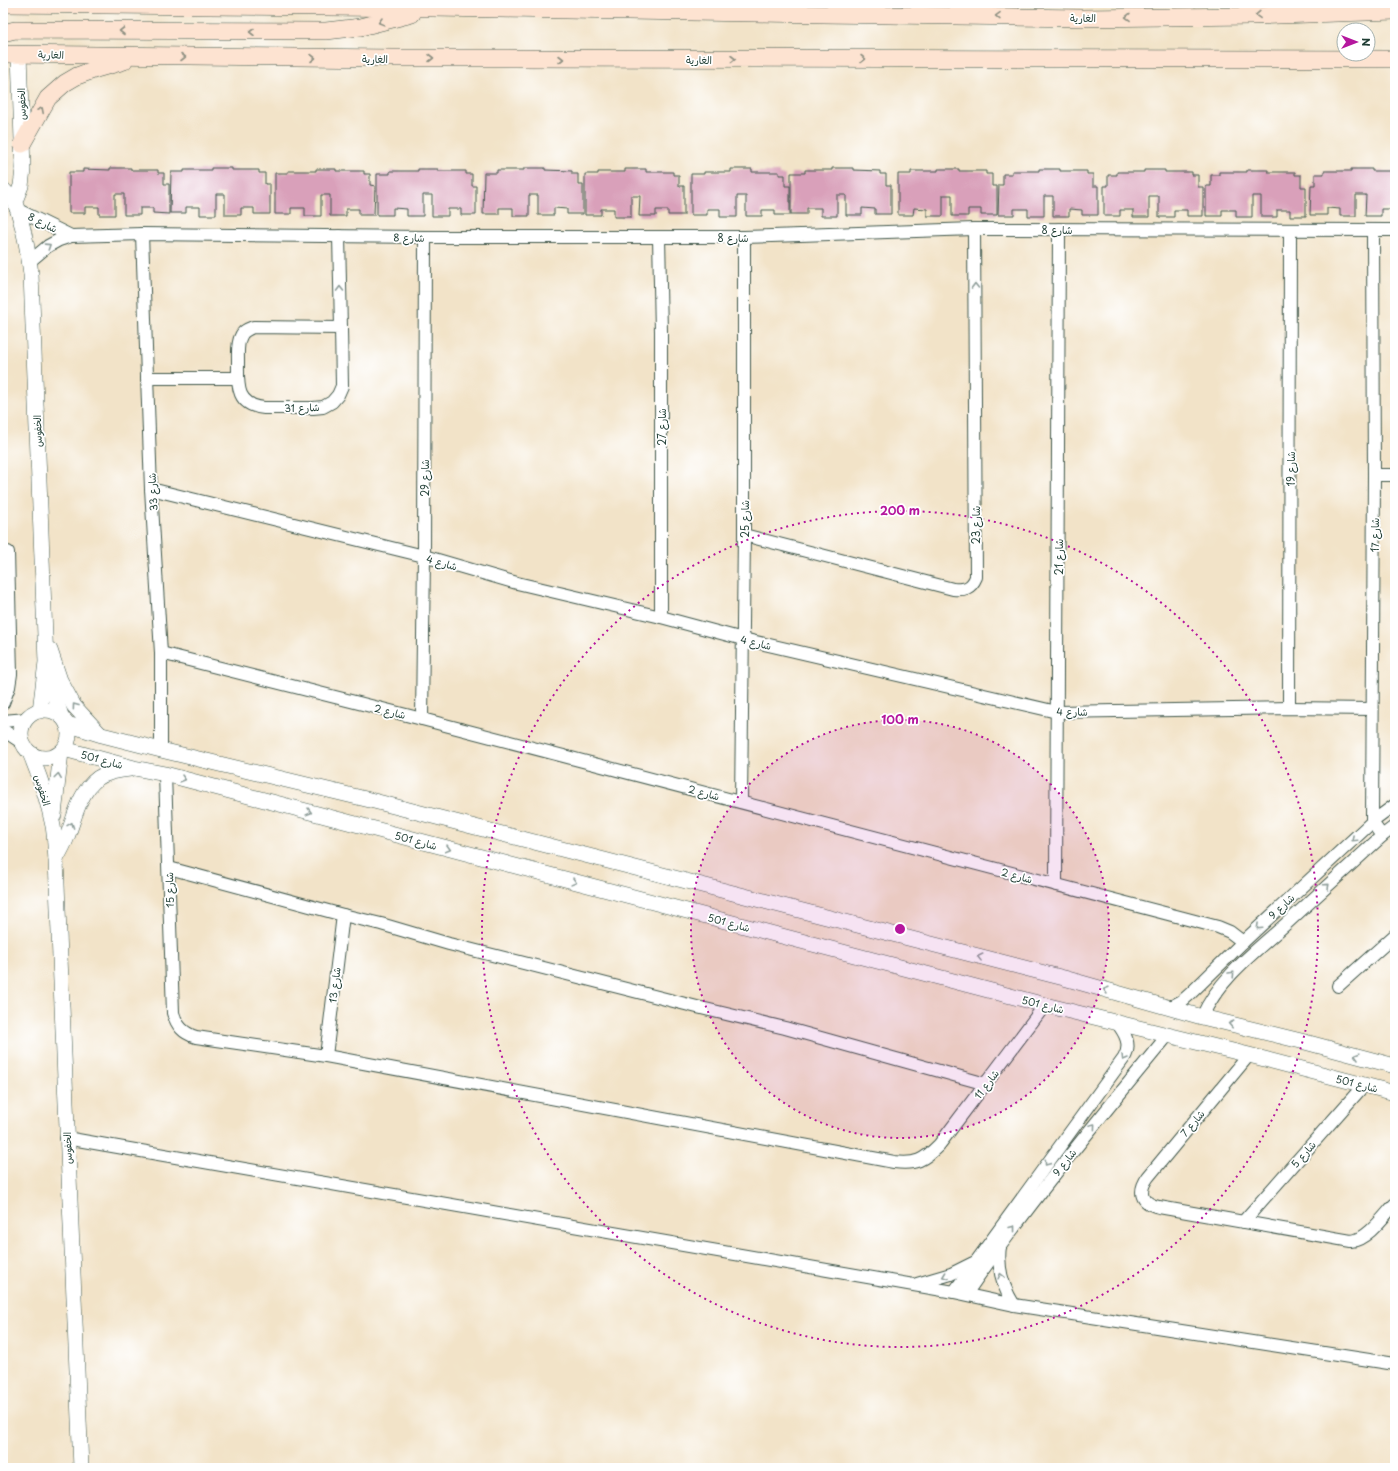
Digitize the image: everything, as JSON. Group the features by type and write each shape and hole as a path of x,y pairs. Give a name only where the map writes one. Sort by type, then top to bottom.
{"main road":[{"name":"الغارية","path":"11,4 432,8 1082,18 1253,16 1395,10"},
{"path":"11,4 11,54"},
{"path":"11,32 331,31 366,26 432,8"},
{"name":"الغارية","path":"11,54 384,58 1395,59"},
{"path":"22,144 48,98 66,83 77,76 96,69 144,56"}],"street":[{"name":"الخفوس","path":"11,54 22,144 22,177 16,205"},
{"name":"الخفوس","path":"3,188 16,205 25,235 32,302 46,662 40,711"},
{"name":"شارع 8","path":"16,205 71,236"},
{"name":"شارع 8","path":"29,262 48,246 71,236 142,234 425,237 744,237 974,229 1290,231 1395,230"},
{"name":"شارع 23","path":"744,535 953,589 962,590 972,585 976,577 974,229"},
{"name":"شارع 21","path":"1056,885 1059,229"},
{"name":"شارع 19","path":"1289,708 1290,231"},
{"name":"شارع 17","path":"1372,822 1374,475 1373,231"},
{"name":"شارع 33","path":"142,234 151,489 161,653 161,750"},
{"name":"شارع 31","path":"339,236 341,328 342,386 338,395 332,402 323,407 257,407 244,399 238,386 238,341 240,336 248,329 253,327 341,328"},
{"name":"شارع 27","path":"658,236 661,332 661,617"},
{"name":"شارع 29","path":"422,718 425,237"},
{"name":"شارع 25","path":"741,802 744,535 744,237"},
{"path":"147,378 238,378"},
{"path":"1374,475 1395,475"},
{"name":"شارع 4","path":"151,489 424,556 517,583 661,617 743,639 1057,712 1289,708 1372,709"},
{"path":"3,703 9,687 11,668 8,552"},
{"path":"45,633 54,664 67,694 80,714 102,735"},
{"name":"شارع 2","path":"161,653 422,718 1218,927 1230,932 1243,942"},
{"name":"الخفوس","path":"46,662 64,720"},
{"path":"3,721 27,719 40,711 51,711 64,720 102,735 374,800 1064,978 1202,1017 1395,1066"},
{"path":"27,719 22,734 27,748"},
{"path":"3,730 36,756 49,758 56,756 62,751 68,740 69,735 64,720"},
{"name":"الخفوس","path":"27,748 44,790 53,828 56,860 66,1138 81,1468"},
{"name":"الخفوس","path":"53,828 62,751"},
{"name":"شارع 501","path":"62,751 165,774 1045,1005 1249,1055 1395,1093"},
{"path":"56,860 79,803 88,787 97,778 106,774 134,768"},
{"name":"شارع 15","path":"165,774 172,1006 178,1026 189,1035 326,1056 894,1162 909,1163 923,1159"},
{"name":"شارع 9","path":"1169,1008 1182,1001 1190,994 1243,942 1372,822 1395,805"},
{"path":"1372,822 1382,836"},
{"name":"شارع 9","path":"1202,1017 1215,993 1258,948 1395,826"},
{"path":"169,868 381,924 449,944 785,1028 986,1084"},
{"name":"شارع 13","path":"326,1056 343,915"},
{"path":"1338,986 1395,935"},
{"name":"شارع 11","path":"923,1159 939,1145 1045,1005"},
{"name":"شارع 9","path":"954,1292 1124,1058 1128,1050 1127,1040 1123,1030 1117,1023"},
{"name":"شارع 9","path":"966,1294 1000,1245 1075,1148 1168,1035"},
{"name":"شارع 7","path":"1243,1222 1152,1206 1146,1202 1142,1195 1143,1186 1148,1176 1249,1055"},
{"name":"شارع 5","path":"1243,1222 1364,1085"},
{"path":"66,1138 966,1294 1014,1305 1395,1364"},
{"path":"1243,1222 1341,1240 1356,1240 1367,1234 1395,1204"},
{"path":"1000,1245 1000,1272 1005,1289 1014,1305"},
{"path":"914,1285 950,1274 974,1263"}],"building":[{"path":"110,168 158,170 158,173 164,173 164,184 169,184 169,214 153,213 153,208 140,208 140,215 124,215 124,194 115,194 115,215 99,215 99,207 85,207 85,213 69,213 69,172 83,172 83,169 110,170"},
{"path":"211,168 259,170 259,173 265,173 265,184 270,184 270,214 254,214 254,208 241,208 241,215 225,215 225,194 216,194 216,215 200,215 200,207 186,207 186,213 170,213 171,172 184,172 184,170 211,170"},
{"path":"524,168 545,168 545,170 572,171 572,174 578,174 578,185 583,185 583,214 567,214 567,209 554,208 554,215 538,215 538,195 529,195 529,216 513,216 513,208 499,208 499,214 483,214 484,173 497,173 497,170 524,170"},
{"path":"832,168 853,168 853,170 880,171 880,174 886,174 886,185 891,185 891,214 875,214 875,209 862,208 862,215 846,215 846,195 837,195 837,216 821,216 821,208 807,208 807,214 791,214 791,173 805,173 805,170 832,170"},
{"path":"316,169 364,171 364,174 370,174 370,185 375,186 374,215 359,215 359,209 346,209 346,216 330,216 330,195 321,195 321,216 305,216 305,208 291,208 291,214 275,214 275,173 288,173 288,171 316,171"},
{"path":"418,169 466,171 466,174 472,174 472,186 476,186 476,215 461,215 461,209 448,209 448,216 432,216 432,195 423,195 423,216 407,216 407,209 393,208 393,215 377,215 377,174 390,174 390,171 418,171"},
{"path":"625,169 646,169 646,172 673,172 673,175 679,175 679,186 684,186 684,215 668,215 668,210 656,210 656,216 639,216 640,196 631,196 631,217 614,217 614,209 601,209 601,215 585,215 585,174 598,174 598,172 625,172"},
{"path":"731,169 752,169 752,172 779,172 779,175 785,175 785,186 790,186 790,215 775,215 775,210 762,210 762,216 746,216 746,196 737,196 737,217 720,217 720,209 707,209 707,215 691,215 691,174 704,174 704,172 731,172"},
{"path":"938,169 986,171 986,174 992,174 992,186 997,186 997,215 981,215 981,209 968,209 968,216 952,216 952,195 943,195 943,216 927,216 927,209 914,208 913,215 898,215 898,174 911,174 911,171 938,171"},
{"path":"1039,169 1087,171 1087,174 1093,174 1093,186 1098,186 1098,215 1082,215 1082,210 1069,209 1069,216 1053,216 1053,196 1044,196 1044,216 1028,216 1028,209 1014,209 1014,215 998,215 999,185 1003,185 1003,174 1012,174 1012,171 1039,171"},
{"path":"1351,169 1395,171 1395,209 1381,209 1381,216 1365,216 1366,195 1356,195 1356,216 1340,216 1340,209 1327,208 1327,215 1310,215 1311,185 1315,185 1315,174 1324,174 1324,171 1351,171"},
{"path":"1144,170 1192,172 1192,175 1198,175 1198,187 1203,187 1203,216 1187,216 1187,210 1174,210 1174,217 1159,217 1159,196 1149,196 1149,217 1133,217 1133,210 1120,210 1120,216 1104,216 1104,186 1108,186 1108,175 1117,175 1117,172 1144,172"},
{"path":"1247,170 1295,172 1295,175 1301,175 1301,187 1306,187 1306,216 1290,216 1290,210 1277,210 1277,217 1261,217 1261,196 1252,196 1252,217 1236,217 1236,210 1222,210 1222,216 1206,216 1206,186 1211,186 1211,175 1219,175 1219,172 1247,172"}]}
